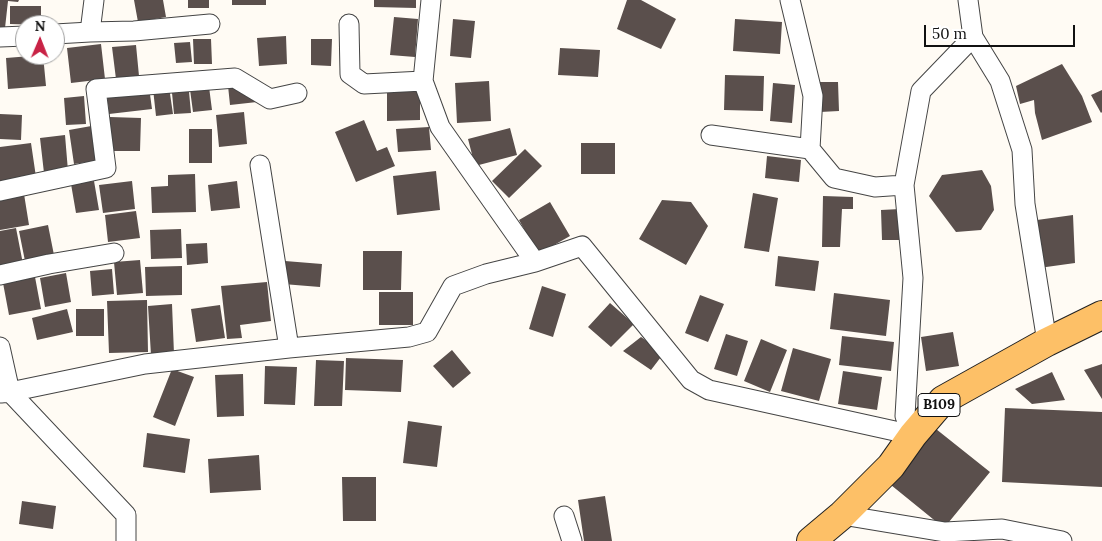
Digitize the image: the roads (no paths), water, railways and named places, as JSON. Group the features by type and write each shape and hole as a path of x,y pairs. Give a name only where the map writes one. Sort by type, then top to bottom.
{"main road":[{"name":"B109","path":"811,541 842,515 891,466 912,436 943,400 1047,342 1102,316"}],"street":[{"path":"90,32 94,0"},
{"path":"431,0 423,81 440,128 535,262"},
{"path":"790,0 813,96 810,149"},
{"path":"968,0 973,37 1000,82 1022,150 1025,204 1047,342"},
{"path":"65,33 134,31 210,24"},
{"path":"349,24 350,74 364,84 423,81"},
{"path":"0,37 15,36"},
{"path":"912,436 904,416 913,278 904,185 921,91 973,37"},
{"path":"0,191 106,168 96,89 235,78 270,99 297,93"},
{"path":"711,135 810,149 834,178 875,187 904,185"},
{"path":"260,165 289,348"},
{"path":"5,393 145,364 409,337 427,332 452,286 582,246 691,380 709,390 912,436"},
{"path":"0,275 49,264 114,253"},
{"path":"0,347 5,393 126,515 126,541"},
{"path":"842,515 945,532 1002,529 1062,541"},
{"path":"564,516 572,541"}]}
